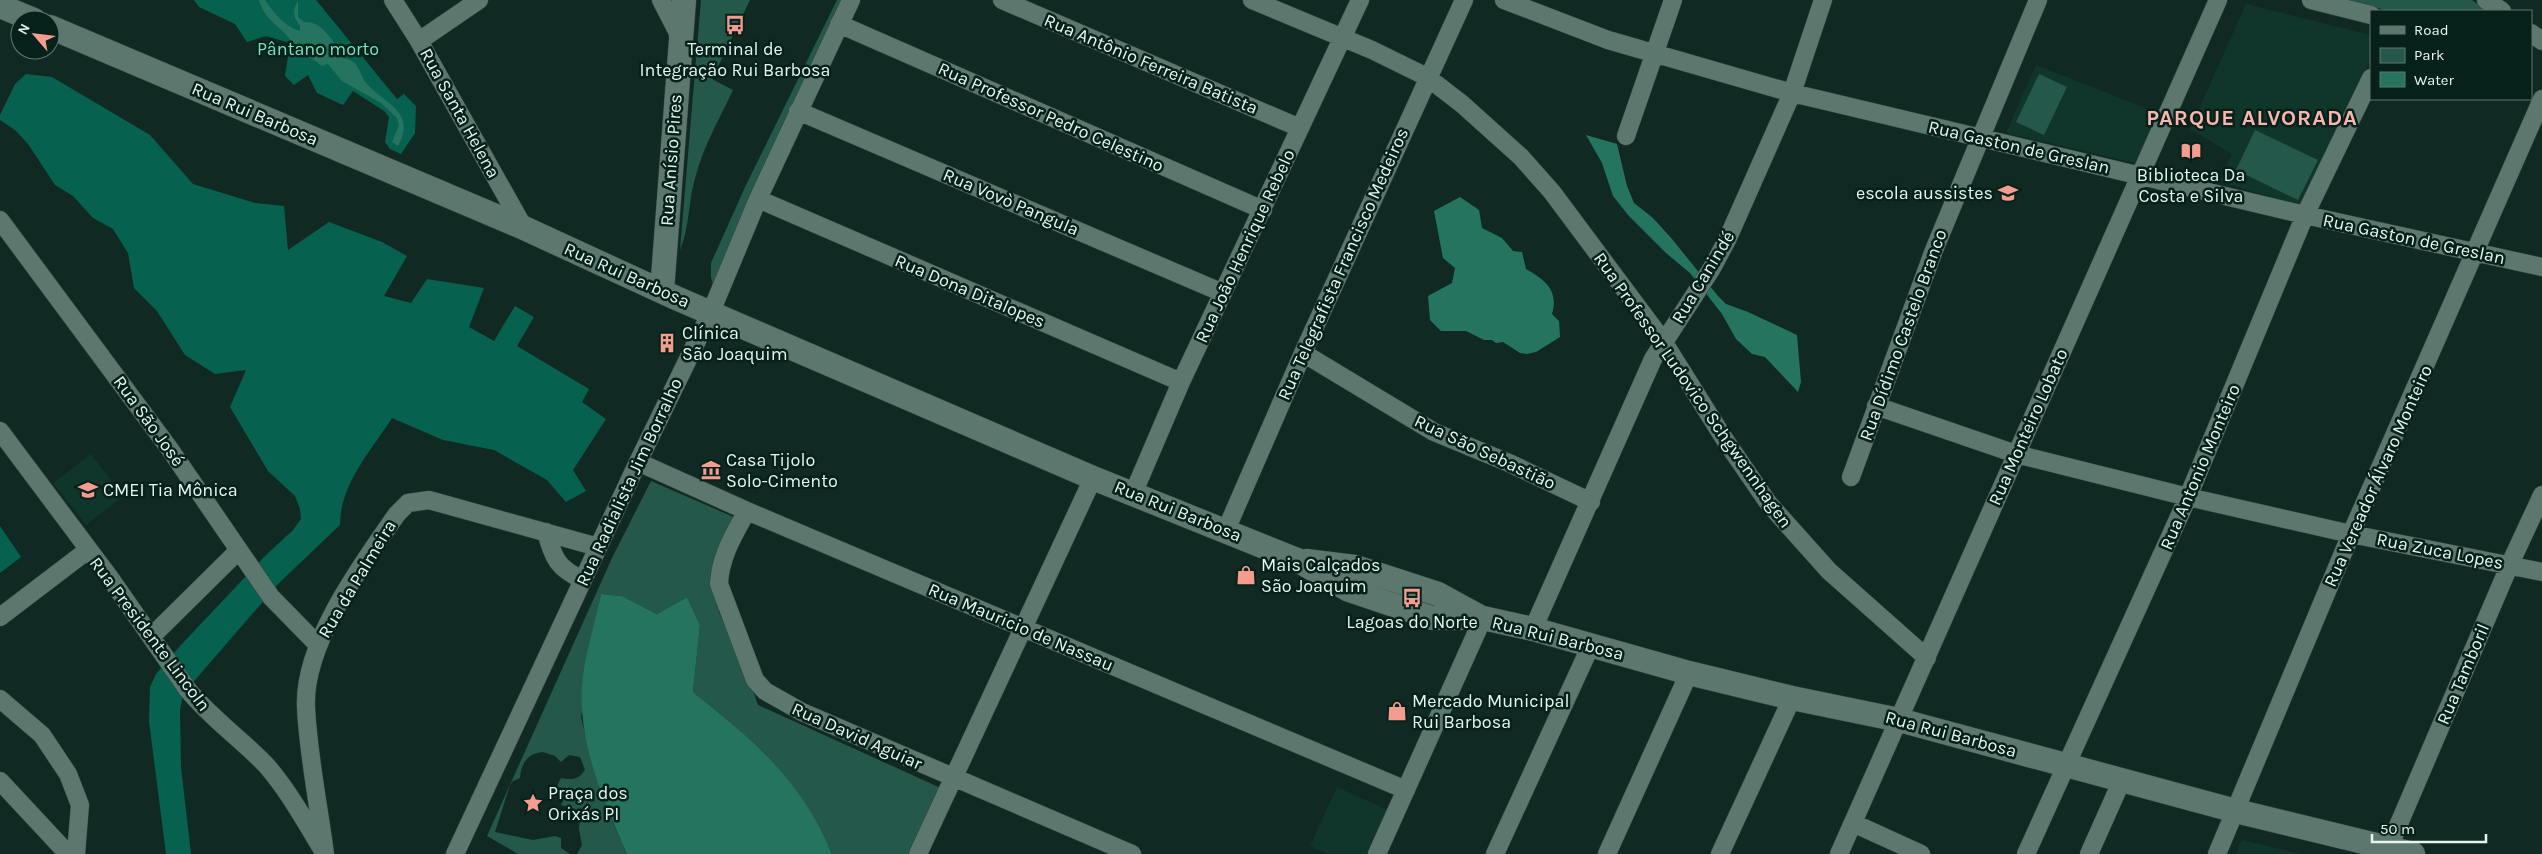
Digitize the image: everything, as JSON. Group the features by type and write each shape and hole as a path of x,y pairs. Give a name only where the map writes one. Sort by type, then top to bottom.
{"street":[{"name":"Rua Santa Helena","path":"393,0 419,40 524,228"},
{"path":"419,40 479,0"},
{"path":"661,0 680,37"},
{"name":"Rua Anísio Pires","path":"662,291 684,0"},
{"name":"Rua Radialista Jim Borralho","path":"455,854 638,462 711,312 758,200 851,0"},
{"name":"Rua Antônio Ferreira Batista","path":"1002,0 1300,128"},
{"name":"Rua Professor Ludovico Schgwennhagen","path":"1252,0 1342,37 1427,77 1491,129 1552,192 1663,341 1730,448 1769,504 1796,537 1829,572 1926,658"},
{"name":"Rua João Henrique Rebelo","path":"1133,494 1181,382 1360,0"},
{"name":"Rua Telegrafista Francisco Medeiros","path":"1226,530 1303,353 1427,77 1464,0"},
{"name":"Rua Gaston de Greslan","path":"1504,0 1579,31 1653,55 1792,93 1979,139 2142,175 2306,215 2542,267"},
{"path":"1626,136 1673,0"},
{"name":"Rua Canindé","path":"1533,630 1653,358 1712,268 1727,240 1792,93 1822,0"},
{"name":"Rua Dídimo Castelo Branco","path":"1851,477 1934,250 2038,0"},
{"name":"Rua Monteiro Lobato","path":"1839,854 2142,175 2218,0"},
{"path":"2312,0 2370,14"},
{"path":"2486,0 2501,10"},
{"name":"Rua Professor Pedro Celestino","path":"839,24 1262,210"},
{"name":"Rua Rui Barbosa","path":"60,31 524,228 662,291 1093,478 1297,560 1349,590 1432,618 1483,618 1533,630 1689,673 1792,698 1899,720 2388,851 2413,854"},
{"name":"Rua Antonio Monteiro","path":"2026,854 2188,497 2306,215 2370,80"},
{"name":"Rua Vereador Álvaro Monteiro","path":"2217,854 2351,534 2477,252 2542,99"},
{"name":"Rua Vovò Pangula","path":"798,111 1223,293"},
{"name":"Rua Dona Ditalopes","path":"758,200 1181,382"},
{"name":"Rua São José","path":"0,220 169,448 271,596 318,645"},
{"name":"Rua São Sebastião","path":"1303,353 1434,432 1509,463 1591,502"},
{"name":"Rua Zuca Lopes","path":"1876,406 2016,454 2188,497 2351,534 2510,564 2542,572"},
{"name":"Rua Presidente Lincoln","path":"0,431 188,690 202,707 266,766 301,815 325,854"},
{"name":"Rua Mauricio de Nassau","path":"638,462 747,511 1406,790"},
{"path":"918,854 1093,478"},
{"name":"Rua Tamboril","path":"2388,851 2510,564 2542,495"},
{"name":"Rua da Palmeira","path":"325,854 306,706 308,680 318,645 331,618 384,533 408,503 429,500 451,505 598,547"},
{"name":"Rua David Aguiar","path":"747,511 726,552 720,571 719,584 755,680 765,691 802,712 1132,854"},
{"path":"546,532 558,564 567,572 583,580"},
{"path":"0,617 88,550"},
{"path":"150,637 240,550"},
{"path":"1377,854 1483,618"},
{"path":"1495,854 1591,645"},
{"path":"1607,854 1689,673"},
{"path":"1720,854 1792,698"},
{"path":"0,699 42,734 68,774 80,805 76,854"},
{"path":"2090,854 2122,780"},
{"path":"0,781 68,854"},
{"path":"1853,823 1922,854"}],"shaded area":[{"path":"2246,4 2370,35 2370,61 2303,206 2220,182 2232,154 2190,129"},
{"path":"2036,65 2161,114 2139,164 2006,133"},
{"name":"CMEI Tia Mônica","path":"91,454 123,496 86,525 53,483"},
{"path":"1337,787 1390,811 1370,854 1327,854 1310,846"},
{"path":"2242,840 2302,854 2236,854"}],"green space":[{"name":"Pântano morto","path":"194,0 316,0 397,99 404,94 416,106 415,133 401,154 390,149 385,142 389,117 384,111 353,91 343,105 317,93 308,75 294,85 285,76 290,43 266,36 247,42 235,24 199,7"},
{"path":"701,0 750,0 712,79 733,90 699,164 693,184 686,232 680,250"},
{"path":"837,0 849,0 716,297 711,277 711,263 746,185"},
{"path":"2341,0 2472,0 2486,10 2386,10"},
{"path":"26,74 52,77 150,135 193,184 255,203 284,206 288,250 329,222 382,242 407,256 384,296 411,303 427,279 484,288 469,327 494,341 515,306 534,317 517,346 589,389 582,402 606,419 573,470 586,491 566,502 547,480 494,450 443,440 392,418 358,468 351,482 341,510 340,525 279,583 183,694 180,710 181,767 191,854 166,854 149,721 150,687 156,674 180,646 264,557 293,530 301,519 300,509 295,496 268,471 230,407 246,370 215,374 185,355 157,311 134,288 128,253 113,229 93,218 73,196 55,185 28,144 15,130 0,120 0,115 15,84"},
{"path":"2039,74 2067,87 2044,135 2016,122"},
{"path":"2255,130 2318,160 2298,200 2236,170"},
{"path":"651,481 736,518 710,575 719,612 746,671 758,705 943,789 913,854 832,854 820,828 791,783 736,727 693,692 700,625 687,597 657,614 622,596 601,594 581,717 608,812 627,854 577,854 582,845 579,829 580,813 570,807 561,805 563,801 557,786 561,778 575,778 580,776 585,770 580,757 569,755 561,762 555,756 543,752 533,754 526,760 520,778 513,781 510,785 495,832 533,840 555,836 561,838 561,848 570,854 518,854 487,836 612,558"},
{"path":"0,526 21,557 0,573"}],"water":[{"path":"259,0 265,0 285,23 300,31 300,26 294,14 298,1 298,17 304,22 314,23 322,28 335,44 334,52 354,63 367,84 390,103 401,117 404,125 403,134 398,146 392,142 399,125 397,118 381,103 342,81 328,64 322,66 311,58 297,53 288,37 262,9"},
{"path":"1586,135 1617,144 1627,186 1634,203 1653,218 1726,304 1797,335 1801,382 1798,392 1765,357 1752,354 1736,339 1722,314 1690,273 1666,253 1628,215 1613,196 1602,163"},
{"path":"1460,197 1479,210 1482,228 1502,238 1513,251 1522,252 1526,269 1539,277 1552,292 1554,306 1552,314 1559,321 1560,337 1536,352 1520,353 1503,342 1496,343 1492,340 1484,340 1466,331 1441,331 1430,320 1428,296 1452,283 1455,268 1443,258 1434,211"},
{"path":"601,594 622,596 657,614 687,597 700,625 693,692 736,727 774,763 806,804 832,854 627,854 608,810 592,764 583,717 584,669"}],"place":[{"name":"Terminal de Integração Rui Barbosa","path":"735,25"},
{"name":"Biblioteca Da Costa e Silva","path":"2191,151"},
{"name":"escola aussistes","path":"2008,193"},
{"name":"Clínica São Joaquim","path":"667,343"},
{"name":"Casa Tijolo Solo-Cimento","path":"711,470"},
{"name":"CMEI Tia Mônica","path":"88,490"},
{"name":"Mais Calçados São Joaquim","path":"1246,575"},
{"name":"Lagoas do Norte","path":"1412,598"},
{"name":"Mercado Municipal Rui Barbosa","path":"1397,711"},
{"name":"Praça dos Orixás PI","path":"533,803"}],"district":[{"name":"PARQUE ALVORADA","path":"2252,118"}]}
